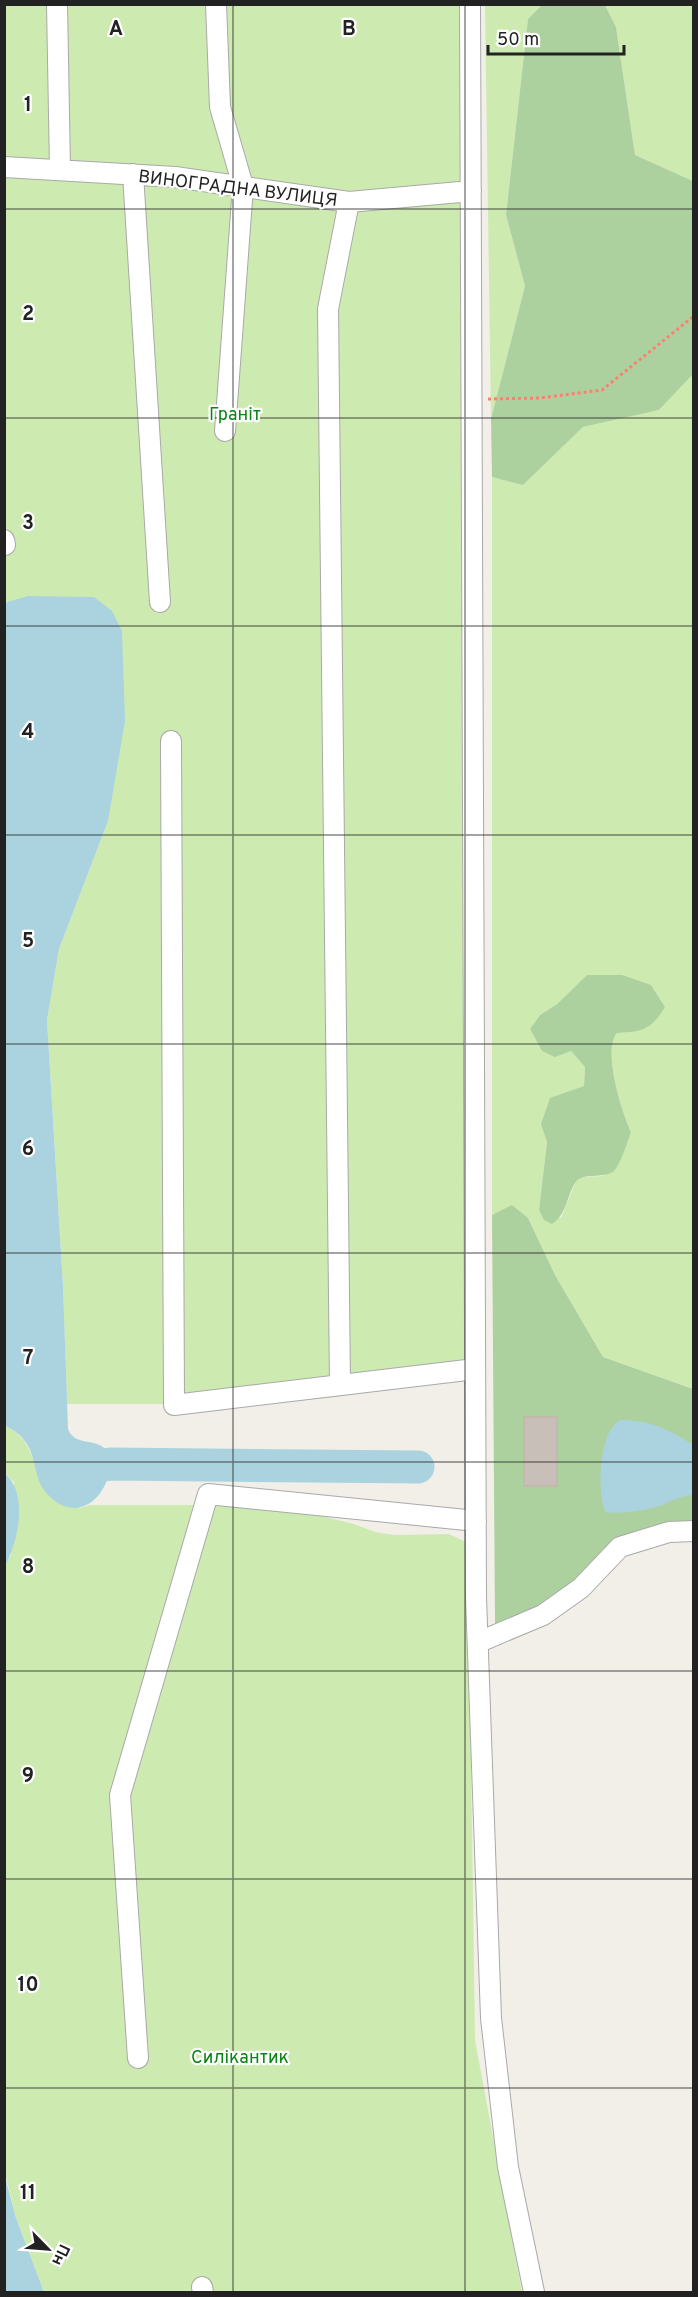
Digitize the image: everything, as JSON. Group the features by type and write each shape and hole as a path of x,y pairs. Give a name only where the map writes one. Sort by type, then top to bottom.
{"street":[{"path":"57,4 60,170"},
{"path":"216,4 220,107 243,186 225,431"},
{"path":"470,4 476,1597 491,2018 508,2167 534,2292"},
{"name":"ВИНОГРАДНА ВУЛИЦЯ","path":"4,167 175,177 349,202 471,191"},
{"path":"133,174 160,602"},
{"path":"340,1385 328,309 349,202"},
{"path":"4,540 5,545"},
{"path":"171,741 174,1405 476,1369"},
{"path":"138,2058 120,1795 208,1494 476,1521"},
{"path":"479,1642 543,1615 581,1588 620,1546 669,1532 693,1531"}],"path":[{"path":"471,400 540,398 602,390 693,316"}],"green space":[{"path":"543,4 605,5 616,27 635,155 693,181 694,373 659,410 583,427 523,485 492,477 491,419 525,286 506,215 528,19"},
{"name":"Граніт","path":"5,5 462,5 469,1374 335,1397 266,1404 67,1404 63,1286 47,1020 59,949 108,821 7,601 5,603"},
{"path":"485,5 543,5 528,19 506,215 525,286 491,419"},
{"path":"605,5 693,5 693,181 635,155 616,27"},
{"path":"693,373 693,1389 603,1357 555,1275 528,1218 512,1206 492,1215 492,477 523,485 583,427 659,410","holes":["587,975 651,985 665,1007 645,1028 617,1033 613,1041 612,1067 631,1132 615,1170 603,1176 582,1177 576,1181 561,1218 539,1210 547,1142 584,1086 585,1067 571,1051 555,1056 542,1051 530,1029 540,1015 557,1004"]},
{"path":"587,975 622,975 651,985 665,1007 651,1025 633,1032 617,1033 613,1041 612,1067 631,1132 619,1164 609,1174 578,1179 561,1215 552,1224 544,1220 539,1210 547,1142 541,1124 550,1098 584,1086 585,1067 571,1051 555,1057 542,1051 530,1029 540,1015 557,1004"},
{"path":"512,1205 528,1218 555,1275 603,1357 693,1389 693,1535 627,1552 515,1625 495,1623 492,1215"},
{"name":"Силікантик","path":"5,1426 21,1437 26,1444 43,1489 80,1508 90,1505 261,1505 318,1515 375,1532 394,1535 449,1534 468,1543 475,2040 522,2292 44,2292 16,2218 5,2173 4,1567 11,1555 14,1482 5,1473"}],"water":[{"path":"28,596 94,597 112,611 122,631 125,721 108,821 59,949 47,1020 63,1286 68,1429 76,1438 104,1448 110,1456 111,1463 102,1491 95,1499 87,1505 70,1508 52,1499 44,1490 38,1479 29,1448 19,1435 5,1426 4,603"},
{"path":"619,1420 658,1426 693,1445 693,1495 641,1510 605,1512 601,1493 602,1459 606,1439"},
{"path":"5,1473 17,1494 19,1518 14,1544 5,1567"},
{"path":"4,2173 16,2218 44,2292 5,2292"}],"building":[{"path":"524,1417 557,1417 557,1486 524,1486"}],"waterway":[{"path":"102,1465 418,1467"}]}
